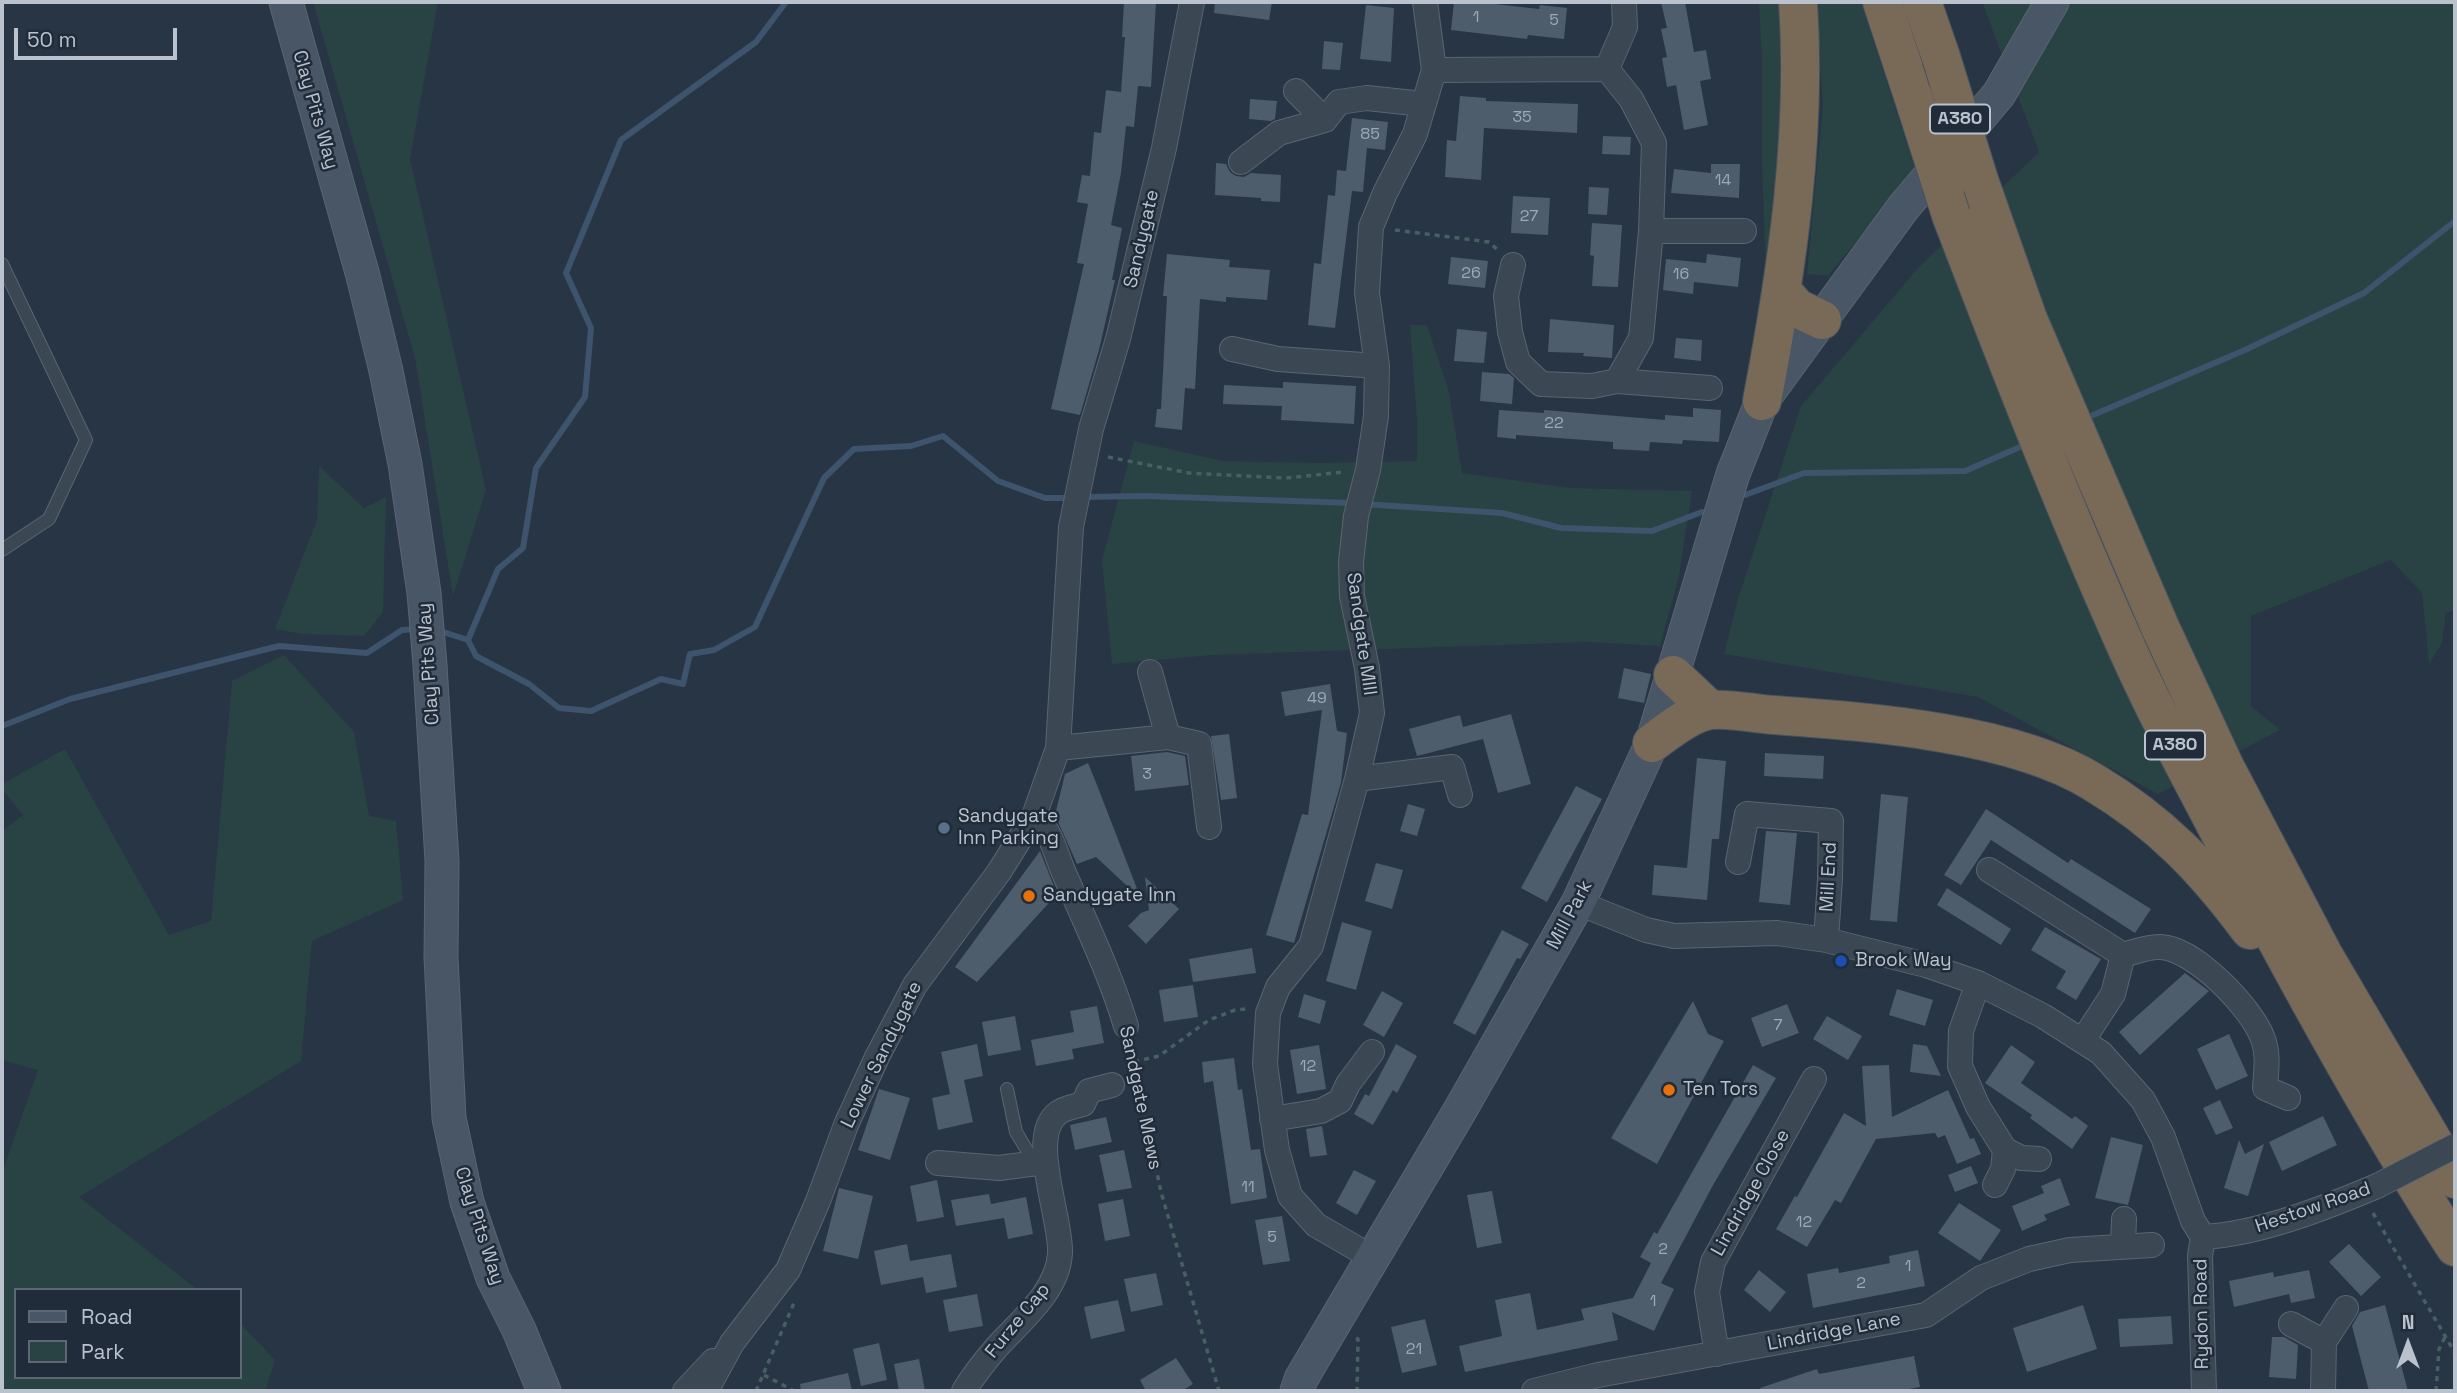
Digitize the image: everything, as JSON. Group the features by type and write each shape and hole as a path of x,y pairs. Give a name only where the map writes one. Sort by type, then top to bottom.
{"highway":[{"path":"1762,401 1783,292 1794,190 1802,59 1798,2"},
{"name":"A380","path":"1882,2 1951,215 2000,343 2125,646 2230,852 2354,1081 2455,1247"},
{"name":"A380","path":"1922,2 1979,180 2028,319 2160,627 2224,765 2323,954 2455,1179"},
{"path":"1783,292 1797,308 1822,320"},
{"path":"1673,675 1710,710"},
{"name":"A380","path":"1651,743 1679,723 1710,710 1828,719 1983,741 2042,758 2091,780 2170,836 2224,894 2252,932 2329,1054 2354,1081"}],"main road":[{"name":"Clay Pits Way","path":"286,2 363,276 386,371 405,464 424,593 442,861 441,957 449,1118 467,1202 493,1279 519,1330 544,1391"},
{"name":"Mill Park","path":"1297,1391 1301,1379 1578,903 1651,743 1733,474 1762,401 1903,208 1998,94 2052,2"},
{"name":"Clay Pits Way","path":"519,1330 569,1391"}],"street":[{"name":"Sandygate","path":"1071,527 1087,449 1118,339 1161,160 1192,2"},
{"name":"Sandgate MIll","path":"1373,1258 1316,1225 1290,1196 1277,1150 1265,1064 1268,1013 1278,987 1311,946 1357,779 1372,713 1367,668 1352,596 1351,562 1356,516 1376,416 1377,366 1367,293 1371,227 1415,134 1434,70 1424,2"},
{"path":"1607,69 1625,27 1624,2"},
{"path":"1434,70 1607,69"},
{"path":"1607,69 1631,99 1654,143 1651,231 1641,338 1617,381"},
{"path":"1296,91 1325,120"},
{"path":"1241,162 1279,133 1325,120 1339,102 1367,98 1423,104"},
{"path":"1651,231 1744,231"},
{"path":"1513,265 1506,296 1510,332 1518,362 1541,384 1592,386 1617,381 1710,388"},
{"path":"1232,349 1278,359 1377,366"},
{"name":"Lower Sandygate","path":"685,1391 732,1343 788,1270 818,1201 846,1125 877,1057 915,985 999,872 1034,817 1058,748 1071,527"},
{"path":"1150,672 1168,737"},
{"path":"1058,748 1168,737 1199,744 1209,827"},
{"path":"1357,779 1452,767 1460,795"},
{"name":"Mill End","path":"1738,862 1746,814 1831,821 1826,940"},
{"name":"Sandgate Mews","path":"1034,817 1047,828 1102,958 1126,1026"},
{"path":"1989,870 2123,955 2161,947 2188,957 2217,978 2245,1009 2263,1038 2268,1056 2264,1088 2288,1098"},
{"path":"1578,903 1646,930 1674,936 1777,933 1826,940 1926,965 1978,983 2043,1016 2101,1054 2143,1100 2163,1137 2193,1221 2203,1237"},
{"path":"2083,1040 2113,994 2123,955"},
{"path":"1978,983 1961,1031 1960,1066 1978,1107 2005,1150 2021,1158 2039,1159"},
{"path":"1272,1119 1321,1111 1340,1101 1348,1084 1372,1052"},
{"name":"Lindridge Close","path":"1717,1354 1707,1292 1713,1262 1814,1079"},
{"name":"Furze Cap","path":"964,1391 975,1374 1050,1286 1060,1253 1040,1162 1047,1128 1058,1113 1083,1104 1089,1091 1112,1085"},
{"name":"Hestow Road","path":"2203,1237 2225,1236 2324,1208 2455,1146"},
{"path":"1996,1185 2003,1169 2005,1150"},
{"path":"938,1163 999,1168 1040,1162"},
{"path":"2123,1245 2124,1219"},
{"name":"Rydon Road","path":"2203,1237 2200,1256 2204,1391"},
{"name":"Lindridge Lane","path":"1534,1391 1598,1375 1926,1315 1981,1278 2029,1259 2070,1250 2152,1245"},
{"path":"2323,1391 2325,1342 2346,1308"},
{"path":"2291,1324 2325,1342"},
{"name":"Lower Sandygate","path":"706,1391 732,1343"}],"lane":[{"path":"2,264 86,440 49,519 2,550"},
{"path":"1007,1089 1016,1132 1040,1162"}],"path":[{"path":"1371,227 1489,242 1513,265"},
{"path":"1087,449 1117,461 1189,473 1365,480"},
{"path":"1133,1062 1159,1056 1209,1020 1234,1010 1252,1009 1268,1013"},
{"name":"Sandgate Mews","path":"1126,1026 1161,1192 1219,1391"},
{"path":"2369,1189 2455,1353"},
{"path":"756,1391 800,1287 788,1270"},
{"path":"2436,1391 2439,1349 2445,1337"},
{"path":"764,1375 794,1391"}],"green space":[{"path":"313,2 438,2 410,159 486,490 453,596 415,358"},
{"path":"1759,2 1782,2 1786,55 1767,305 1762,165 1762,60"},
{"path":"1816,2 1861,2 1915,169 1828,276 1807,274 1823,107"},
{"path":"1982,2 2455,2 2455,610 2446,613 2442,643 2429,664 2422,593 2391,560 2251,616 2251,706 2280,730 2158,794 1978,697 1724,654 1738,599 1801,406 1918,268 2039,152"},
{"path":"1410,325 1427,325 1449,392 1462,473 1571,488 1692,491 1679,576 1660,646 1588,642 1212,655 1112,664 1102,560 1134,441 1223,461 1417,461"},
{"path":"319,466 364,508 386,497 383,612 364,636 302,634 275,629 317,520"},
{"path":"284,655 354,732 369,816 396,821 403,900 312,941 301,1061 79,1197 195,1288 14,1288 14,1379 242,1379 242,1325 275,1360 265,1391 2,1391 2,1173 38,1070 2,1060 2,831 23,815 2,789 2,784 65,749 169,935 211,921 232,681"}],"building":[{"path":"1124,2 1156,2 1151,87 1138,86 1134,127 1126,126 1111,225 1122,228 1112,280 1115,280 1080,415 1051,409 1084,264 1077,263 1088,204 1077,202 1082,175 1090,176 1094,132 1101,133 1106,90 1121,92 1125,37 1122,37"},
{"path":"1215,2 1272,2 1269,20 1214,13"},
{"path":"1454,2 1539,9 1540,5 1567,8 1564,39 1528,35 1527,39 1451,30"},
{"path":"1661,2 1685,2 1694,52 1706,50 1711,79 1700,81 1708,125 1684,130 1676,85 1667,87 1662,58 1667,57 1661,29 1667,28"},
{"path":"1366,5 1394,8 1391,62 1360,59"},
{"path":"1324,41 1343,43 1340,70 1322,69"},
{"path":"1460,96 1486,98 1486,101 1578,104 1577,133 1484,128 1481,180 1445,177 1447,140 1456,141"},
{"path":"1250,99 1277,101 1275,119 1249,119"},
{"path":"1352,118 1388,122 1385,150 1367,148 1363,192 1352,191 1335,328 1308,325 1314,263 1321,264 1328,195 1335,196 1337,170 1346,171"},
{"path":"1603,136 1631,137 1630,155 1602,154"},
{"path":"1216,163 1226,164 1236,176 1244,177 1251,173 1281,175 1280,202 1215,195"},
{"path":"1711,164 1740,164 1739,198 1671,193 1674,169 1711,173"},
{"path":"1589,187 1609,188 1607,215 1588,214"},
{"path":"1513,196 1550,198 1548,235 1511,233"},
{"path":"1592,223 1622,225 1618,287 1592,286"},
{"path":"1167,254 1230,260 1229,267 1270,270 1267,300 1226,297 1226,302 1200,299 1195,389 1185,388 1182,430 1155,427 1157,409 1161,409 1167,296 1163,296"},
{"path":"1707,254 1741,258 1738,287 1694,282 1693,294 1663,290 1666,259 1706,263"},
{"path":"1451,257 1488,261 1485,288 1448,284"},
{"path":"1550,319 1614,325 1612,358 1583,356 1584,353 1548,352"},
{"path":"1457,329 1487,332 1484,363 1454,361"},
{"path":"1676,338 1702,340 1701,361 1674,358"},
{"path":"1482,372 1509,374 1514,378 1512,404 1480,401"},
{"path":"1283,382 1356,386 1354,424 1281,420 1282,406 1223,404 1224,385 1283,388"},
{"path":"1693,408 1721,410 1719,442 1650,442 1649,451 1613,449 1613,442 1516,435 1516,439 1497,437 1499,410 1544,413 1544,410 1665,420 1665,415 1693,417"},
{"path":"1624,668 1651,674 1644,703 1618,698"},
{"path":"1330,684 1337,731 1347,733 1341,783 1294,943 1266,935 1302,814 1308,815 1322,710 1285,716 1281,692"},
{"path":"1511,714 1531,784 1498,793 1483,739 1417,756 1409,729 1460,715 1463,727"},
{"path":"1229,734 1237,798 1221,800 1211,736"},
{"path":"1167,752 1185,756 1189,785 1135,791 1131,756"},
{"path":"1765,753 1824,756 1823,779 1764,776"},
{"path":"1697,758 1726,761 1719,839 1712,839 1707,900 1652,895 1654,865 1687,868"},
{"path":"1088,763 1141,899 1096,857 1077,864 1059,824 1056,811 1065,774"},
{"path":"1576,786 1602,799 1547,902 1521,888"},
{"path":"1881,794 1908,797 1897,922 1870,920"},
{"path":"1408,804 1425,809 1417,836 1400,831"},
{"path":"1986,809 2068,863 2071,859 2151,909 2135,933 1991,840 1961,885 1944,875"},
{"path":"1766,831 1797,833 1790,905 1759,902"},
{"path":"1040,851 1057,894 977,982 955,967"},
{"path":"1376,863 1403,870 1392,909 1365,901"},
{"path":"1145,877 1179,909 1146,944 1128,926 1141,913 1149,910"},
{"path":"1947,888 2011,929 2001,945 1937,905"},
{"path":"1342,922 1372,931 1356,990 1326,981"},
{"path":"2045,927 2101,959 2076,1000 2056,988 2066,971 2031,950"},
{"path":"1502,930 1529,944 1520,959 1517,958 1475,1035 1453,1023"},
{"path":"1252,948 1256,973 1193,982 1189,959"},
{"path":"2185,973 2209,991 2140,1055 2119,1032"},
{"path":"1193,985 1198,1017 1164,1022 1159,990"},
{"path":"1897,989 1933,1000 1925,1026 1889,1015"},
{"path":"1382,991 1403,1003 1384,1037 1363,1025"},
{"path":"1304,994 1326,1001 1320,1024 1298,1017"},
{"name":"Ten Tors","path":"1693,1001 1708,1034 1724,1041 1657,1164 1611,1138"},
{"path":"1787,1004 1799,1033 1762,1047 1751,1018"},
{"path":"1097,1006 1104,1043 1072,1049 1074,1059 1036,1066 1031,1040 1074,1032 1070,1011"},
{"path":"1015,1016 1021,1050 988,1056 982,1022"},
{"path":"1827,1016 1862,1036 1848,1060 1813,1039"},
{"path":"2229,1034 2248,1076 2216,1090 2197,1049"},
{"path":"977,1044 983,1076 964,1080 973,1122 938,1130 932,1098 950,1094 941,1052"},
{"path":"1396,1044 1417,1056 1397,1093 1393,1090 1373,1125 1354,1114 1365,1094 1369,1096"},
{"path":"1913,1044 1927,1046 1941,1076 1910,1072"},
{"path":"1319,1045 1326,1089 1297,1094 1290,1050"},
{"path":"2011,1045 2035,1062 2021,1083 2072,1119 2075,1116 2088,1126 2072,1149 2030,1118 2032,1115 1985,1083"},
{"path":"1234,1058 1238,1090 1242,1089 1251,1150 1260,1149 1267,1198 1231,1204 1213,1081 1204,1083 1202,1062"},
{"path":"1753,1065 1776,1078 1712,1187 1661,1283 1674,1289 1654,1331 1612,1312 1618,1340 1465,1372 1459,1346 1502,1336 1495,1300 1530,1293 1537,1330 1584,1320 1581,1309 1633,1298 1651,1263 1640,1257 1654,1232 1657,1234"},
{"path":"1889,1065 1892,1117 1948,1090 1970,1139 1974,1138 1981,1154 1957,1164 1945,1135 1938,1138 1935,1133 1876,1139 1841,1203 1835,1200 1807,1247 1776,1229 1844,1113 1866,1126 1862,1066"},
{"path":"879,1089 910,1098 890,1160 858,1150"},
{"path":"2220,1100 2233,1128 2216,1135 2203,1108"},
{"path":"2323,1116 2337,1145 2282,1171 2269,1142"},
{"path":"1106,1117 1112,1142 1075,1150 1070,1125"},
{"path":"1322,1126 1327,1155 1310,1157 1306,1129"},
{"path":"2111,1137 2143,1145 2128,1205 2095,1198"},
{"path":"2239,1140 2245,1154 2264,1144 2248,1196 2224,1188"},
{"path":"1124,1150 1132,1188 1107,1192 1099,1155"},
{"path":"1971,1166 1978,1183 1955,1192 1948,1175"},
{"path":"1354,1170 1376,1181 1357,1215 1336,1203"},
{"path":"2060,1178 2070,1205 2044,1215 2047,1220 2022,1231 2012,1206 2044,1193 2041,1186"},
{"path":"937,1180 944,1217 917,1222 910,1186"},
{"path":"839,1188 873,1196 858,1259 823,1251"},
{"path":"1492,1191 1502,1243 1477,1248 1467,1195"},
{"path":"989,1194 991,1204 1026,1197 1033,1234 1008,1239 1004,1218 956,1226 951,1200"},
{"path":"1123,1199 1130,1236 1105,1241 1098,1204"},
{"path":"1959,1203 2001,1230 1980,1261 1938,1233"},
{"path":"1282,1216 1290,1261 1263,1265 1255,1220"},
{"path":"907,1244 910,1261 951,1254 957,1287 926,1293 923,1277 881,1285 874,1251"},
{"path":"2349,1244 2381,1277 2361,1296 2329,1262"},
{"path":"1918,1250 1925,1286 1813,1308 1807,1274 1838,1268 1839,1273 1890,1263 1889,1256"},
{"path":"1759,1270 1786,1292 1770,1312 1744,1290"},
{"path":"2309,1270 2315,1298 2291,1303 2289,1294 2234,1307 2229,1281 2273,1272 2274,1277"},
{"path":"1156,1273 1163,1305 1131,1312 1124,1279"},
{"path":"977,1294 983,1326 949,1332 943,1300"},
{"path":"1118,1300 1125,1331 1091,1339 1084,1307"},
{"path":"2083,1305 2097,1349 2027,1372 2013,1328"},
{"path":"2385,1305 2408,1391 2369,1391 2352,1326 2360,1312"},
{"path":"2171,1316 2173,1344 2120,1347 2118,1319"},
{"path":"1425,1319 1437,1365 1402,1373 1391,1327"},
{"path":"2272,1337 2284,1337 2298,1345 2296,1379 2269,1377"},
{"path":"879,1343 887,1380 861,1386 853,1349"},
{"path":"1914,1356 1920,1387 1898,1391 1761,1391 1760,1388 1817,1369 1819,1374"},
{"path":"1176,1358 1193,1384 1182,1391 1146,1391 1140,1380"},
{"path":"919,1359 925,1391 899,1391 894,1364"},
{"path":"848,1373 852,1391 801,1391 800,1384"}],"waterway":[{"path":"437,630 468,640 498,569 523,548 536,468 585,397 591,328 566,273 621,140 756,42 786,2"},
{"path":"2093,415 2245,350 2364,293 2455,221"},
{"path":"468,640 476,656 529,684 559,708 591,711 661,679 683,684 690,654 714,650 755,627 824,478 854,449 911,446 943,436 998,481 1045,498 1073,498"},
{"path":"1745,495 1804,473 1965,471 2020,447"},
{"path":"1083,497 1144,496 1352,503"},
{"path":"1363,504 1502,513 1561,528 1652,531 1702,512"},
{"path":"2,726 70,699 279,646 367,653 402,630 419,629"}],"place":[{"name":"Sandygate Inn Parking","path":"944,828"},
{"name":"Sandygate Inn","path":"1029,896"},
{"name":"Brook Way","path":"1841,961"},
{"name":"Ten Tors","path":"1669,1090"}]}
